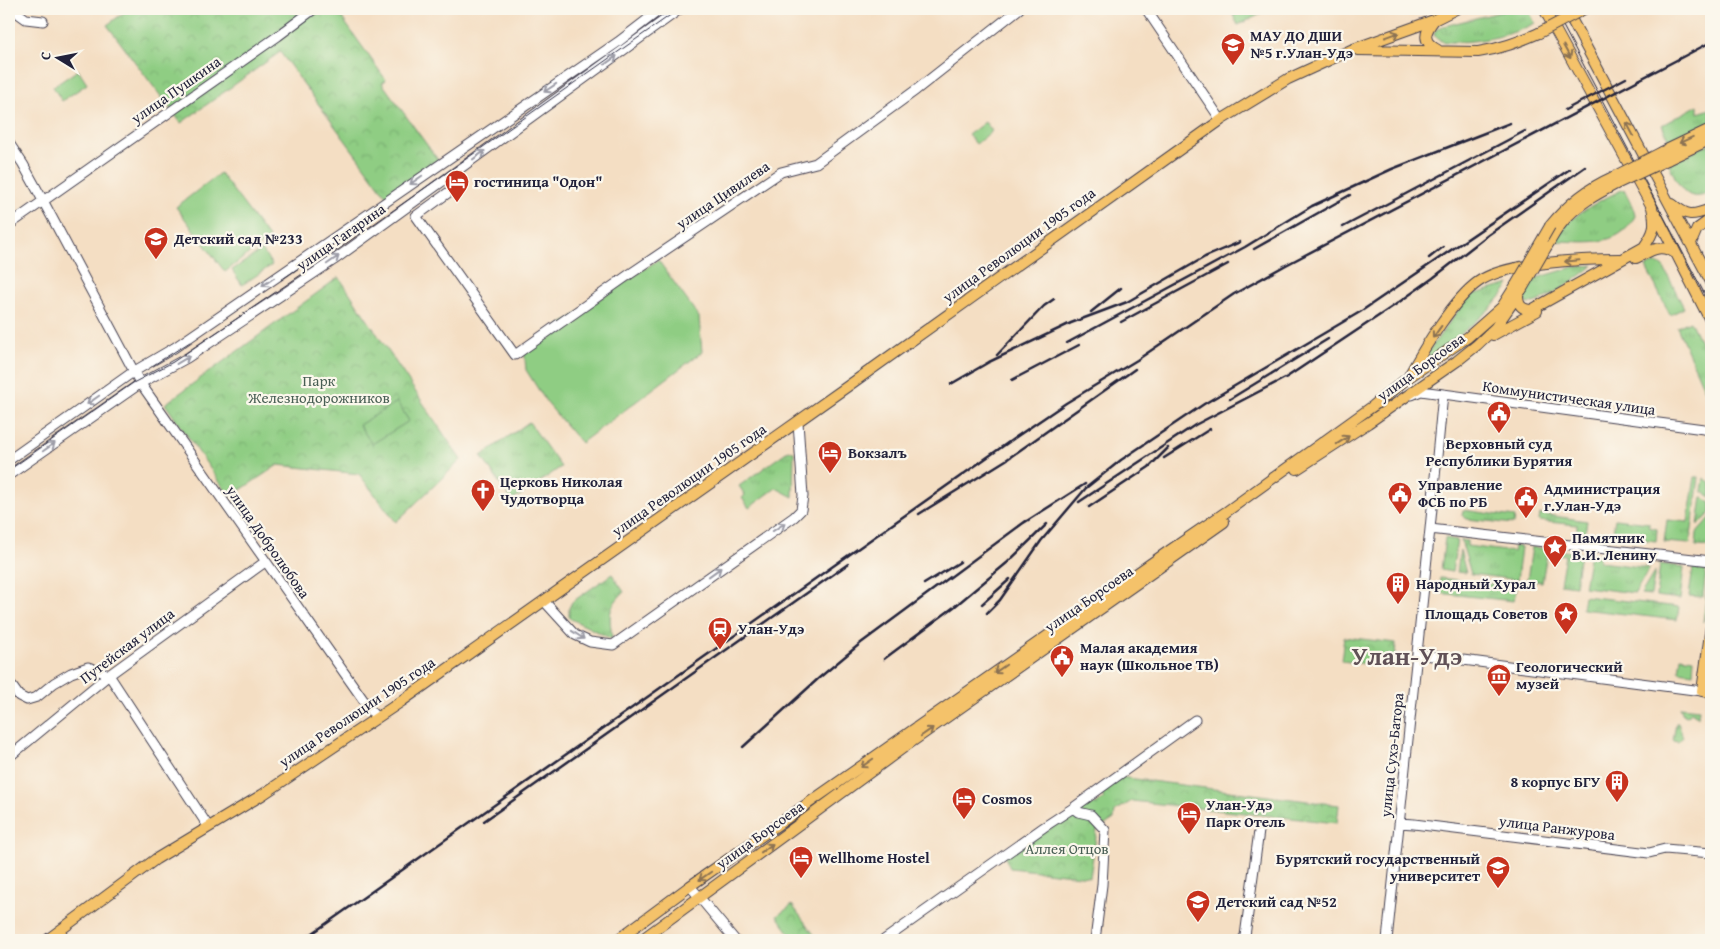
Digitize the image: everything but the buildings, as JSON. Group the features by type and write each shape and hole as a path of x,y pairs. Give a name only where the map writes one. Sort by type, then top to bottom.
{"main road":[{"name":"улица Революции 1905 года","path":"47,940 156,859 262,795 544,601 1221,120 1288,79 1351,50 1434,20 1456,9"},
{"name":"улица Борсоева","path":"1409,377 1422,352 1457,303 1477,282 1513,269 1573,260 1617,261 1644,247 1653,234 1655,224 1652,207 1544,9"},
{"path":"1566,9 1711,282"},
{"name":"улица Революции 1905 года","path":"1351,50 1478,52 1496,49 1514,44 1584,9"},
{"path":"1434,20 1428,28 1426,35 1430,46 1438,50"},
{"path":"1617,261 1531,310 1524,309 1518,302 1519,290 1550,226 1577,198 1599,183 1614,180 1664,156 1706,131 1711,130"},
{"path":"1664,156 1711,139"},
{"name":"улица Борсоева","path":"641,940 903,748 1298,468 1406,397 1477,345 1495,328 1562,222 1614,180"},
{"path":"1670,203 1684,213 1696,215 1711,212"},
{"path":"1652,207 1711,322"},
{"path":"1691,243 1697,229 1711,212"},
{"path":"1477,345 1599,275 1659,248 1667,248 1675,253"},
{"name":"улица Борсоева","path":"617,940 690,886 1226,512 1374,406 1409,377 1485,323 1519,290"},
{"path":"1707,691 1711,626"}],"street":[{"name":"улица Пушкина","path":"43,200 314,9"},
{"name":"улица Гагарина","path":"9,475 174,348 618,42 661,9"},
{"name":"улица Гагарина","path":"9,460 137,378 187,358 230,330 334,260 680,9"},
{"name":"улица Цивилева","path":"448,178 456,187 416,216 515,355 627,276 781,172 816,163 916,90 1019,9"},
{"path":"1146,9 1221,120"},
{"path":"20,14 26,19 43,21"},
{"name":"улица Добролюбова","path":"9,144 23,164 43,200 137,378 376,718"},
{"path":"9,225 43,200"},
{"path":"1434,377 1443,394"},
{"name":"Коммунистическая улица","path":"1406,397 1421,392 1443,394 1711,430"},
{"name":"улица Сухэ-Батора","path":"1387,940 1443,394"},
{"path":"544,601 576,635 590,642 613,645 794,517 801,510 803,496 798,422"},
{"path":"1430,529 1711,561"},
{"name":"Путейская улица","path":"9,757 109,675 265,562"},
{"path":"1417,654 1707,691"},
{"path":"9,682 19,696 27,700 37,698 54,683 88,666 109,675 208,826"},
{"path":"884,940 1044,827 1076,810 1195,720"},
{"path":"1076,810 1091,815 1105,830 1106,836 1102,886 1094,940"},
{"name":"улица Ранжурова","path":"1399,823 1649,853 1665,848 1711,853"},
{"path":"1242,940 1245,936 1258,831"},
{"path":"690,886 735,940"}],"green space":[{"path":"129,9 354,9 342,18 386,80 382,83 438,160 387,197 280,52 181,123 107,25"},
{"path":"1246,9 1259,9 1261,14 1238,25 1233,15"},
{"path":"1512,9 1526,9 1535,23 1526,28 1497,37 1477,40 1448,42 1435,37 1434,32 1440,27"},
{"path":"78,70 87,84 62,101 53,87"},
{"path":"1698,105 1698,113 1711,109 1711,124 1670,143 1662,125"},
{"path":"985,122 992,131 976,144 968,135"},
{"path":"1711,144 1711,192 1702,196 1689,195 1676,179 1669,164"},
{"path":"220,173 269,238 225,272 176,207"},
{"path":"1624,189 1635,216 1628,227 1620,234 1600,241 1553,241 1569,222 1581,213"},
{"path":"262,250 272,265 242,285 232,270"},
{"path":"658,260 699,317 702,352 581,443 547,403 526,370 524,349"},
{"path":"1652,264 1659,264 1664,268 1684,308 1670,315 1646,267"},
{"path":"1594,265 1572,282 1543,299 1528,304 1524,301 1523,292 1530,280 1574,267"},
{"name":"Парк Железнодорожников","path":"339,277 461,460 396,522 359,474 278,465 230,497 165,404"},
{"path":"1510,284 1484,314 1430,357 1427,353 1463,304 1472,295"},
{"path":"1690,321 1711,364 1711,404 1677,327"},
{"path":"397,402 409,421 372,444 359,425"},
{"path":"529,422 561,467 512,501 481,456"},
{"path":"789,450 794,452 793,497 776,488 749,508 742,498 745,495 739,486"},
{"path":"1695,477 1699,477 1690,544 1664,542 1667,520 1688,522"},
{"path":"1704,478 1711,483 1711,497 1702,491"},
{"path":"1702,497 1711,503 1711,513 1698,525"},
{"path":"1463,510 1515,517 1514,524 1467,519 1462,515"},
{"path":"1540,514 1587,521 1585,533 1577,532 1577,525 1539,521"},
{"path":"1711,517 1709,547 1696,546 1697,533"},
{"path":"1615,519 1649,523 1649,527 1657,529 1656,541 1604,535 1604,531 1613,532"},
{"path":"1445,538 1457,540 1452,572 1441,570"},
{"path":"1461,540 1467,541 1467,546 1513,552 1514,546 1521,547 1517,580 1471,574"},
{"path":"1532,547 1580,553 1575,586 1560,584 1565,555 1547,553 1542,582 1527,580"},
{"path":"1460,550 1466,573 1457,572"},
{"path":"1590,553 1599,555 1599,562 1649,568 1635,593 1584,587"},
{"path":"1660,564 1684,567 1680,599 1656,596"},
{"path":"1693,568 1706,571 1703,597 1689,596"},
{"path":"1655,571 1651,595 1641,594"},
{"path":"1709,573 1712,591 1703,622"},
{"path":"612,574 624,592 614,603 610,613 612,639 569,618 569,608 572,602"},
{"path":"1440,578 1516,587 1514,601 1438,593"},
{"path":"1584,596 1679,607 1677,620 1582,609"},
{"path":"1344,637 1396,643 1394,667 1341,661"},
{"path":"1681,657 1694,659 1693,673 1679,671"},
{"path":"1680,707 1699,709 1698,717 1691,712 1686,716 1683,715"},
{"path":"1676,723 1678,723 1683,737 1678,742 1673,741"},
{"name":"Аллея Отцов","path":"1119,777 1339,805 1337,823 1132,801 1115,811 1114,819 1097,830 1090,877 1010,868 1004,855 1044,827 1050,829 1074,813 1094,804 1096,805 1104,798 1100,794"},
{"path":"792,905 818,940 795,940 777,916"}],"tram line":[{"path":"9,470 133,383 173,362 317,264 679,9"},
{"path":"1554,9 1711,306"},
{"path":"281,280 341,239"},
{"path":"152,366 190,342"}],"railway":[{"path":"303,940 1016,437 1066,403 1137,360 1234,294 1711,42"},
{"path":"1565,110 1626,78"},
{"path":"1067,343 1245,247 1312,206 1392,169 1510,123"},
{"path":"1343,227 1525,131"},
{"path":"1079,502 1195,425 1287,377 1395,305 1488,235 1585,167"},
{"path":"987,613 1000,600 1041,541 1086,488 1121,460 1204,404 1360,312 1570,169"},
{"path":"1254,249 1350,195"},
{"path":"951,384 989,362 1071,323 1127,302 1205,257 1240,242"},
{"path":"1429,258 1443,247"},
{"path":"1121,322 1228,264"},
{"path":"1091,312 1121,288"},
{"path":"997,355 1044,306 1054,299"},
{"path":"1230,399 1328,339"},
{"path":"1012,380 1079,345"},
{"path":"919,514 1006,460 1135,369"},
{"path":"1164,458 1210,429"},
{"path":"1089,507 1149,467 1168,448"},
{"path":"1022,524 1085,484"},
{"path":"743,747 819,678 861,643 1026,521"},
{"path":"884,659 954,607 1008,562 1047,524"},
{"path":"924,584 960,562"},
{"path":"484,821 848,564"},
{"path":"982,604 1010,579"}],"place":[{"name":"МАУ ДО ДШИ №5 г.Улан-Удэ","path":"1233,66"},
{"name":"гостиница \"Одон\"","path":"457,203"},
{"name":"Детский сад №233","path":"156,260"},
{"name":"Верховный суд Республики Бурятия","path":"1499,434"},
{"name":"Вокзалъ","path":"830,474"},
{"name":"Церковь Николая Чудотворца","path":"483,512"},
{"name":"Управление ФСБ по РБ","path":"1400,515"},
{"name":"Администрация г.Улан-Удэ","path":"1526,519"},
{"name":"Памятник В.И. Ленину","path":"1555,568"},
{"name":"Народный Хурал","path":"1398,605"},
{"name":"Площадь Советов","path":"1566,635"},
{"name":"Улан-Удэ","path":"720,650"},
{"name":"Малая академия наук (Школьное ТВ)","path":"1062,678"},
{"name":"Геологический музей","path":"1499,697"},
{"name":"8 корпус БГУ","path":"1617,803"},
{"name":"Cosmos","path":"964,820"},
{"name":"Улан-Удэ Парк Отель","path":"1189,835"},
{"name":"Wellhome Hostel","path":"801,879"},
{"name":"Бурятский государственный университет","path":"1498,889"},
{"name":"Детский сад №52","path":"1198,923"}],"district":[{"name":"Улан-Удэ","path":"1407,656"}]}
